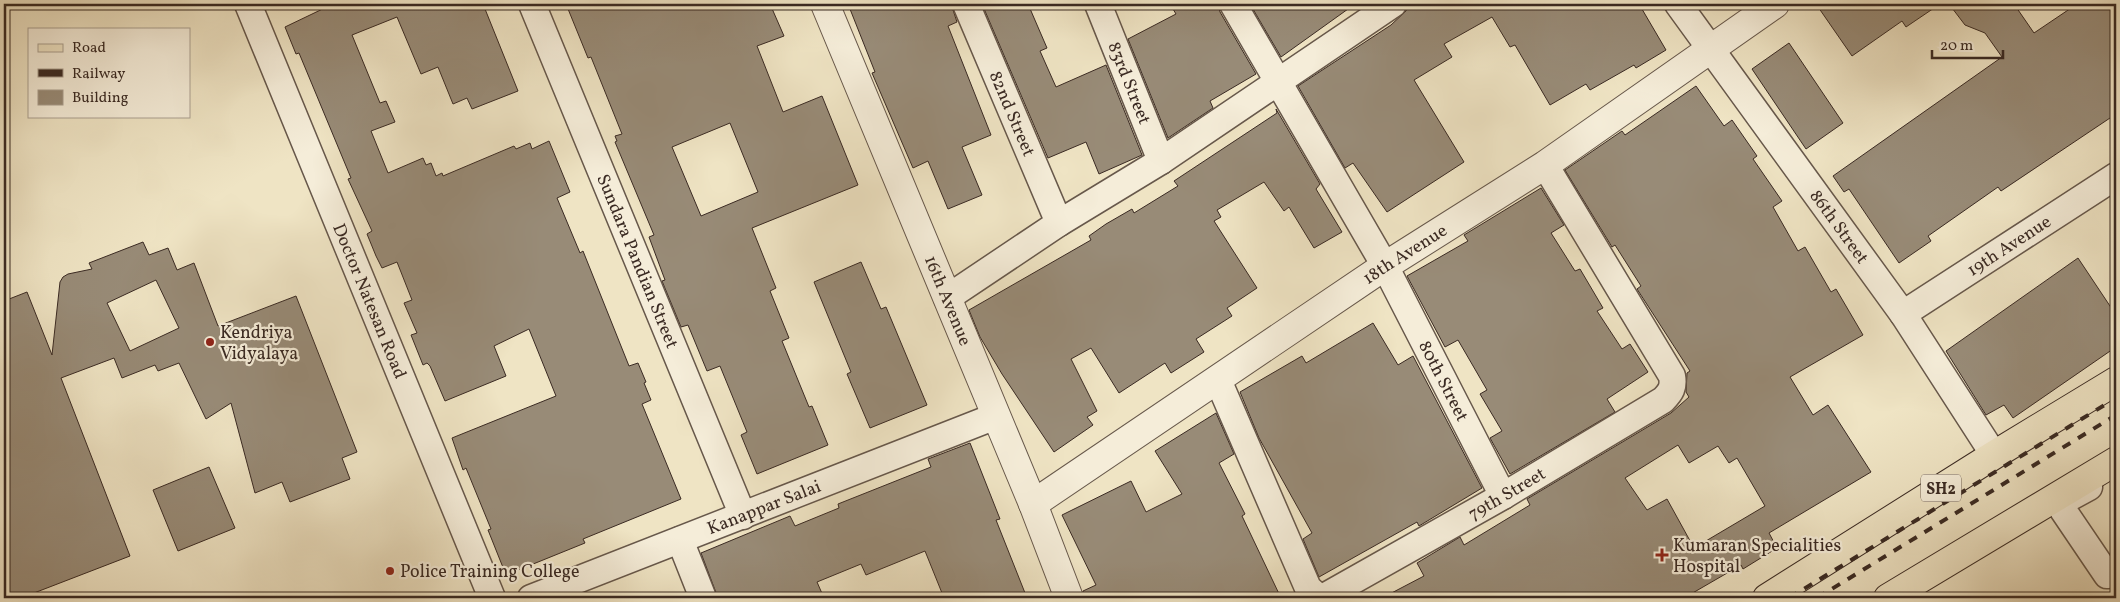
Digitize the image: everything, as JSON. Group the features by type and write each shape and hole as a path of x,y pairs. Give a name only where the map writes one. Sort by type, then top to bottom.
{"main road":[{"name":"SH2","path":"1767,598 1994,455 2116,381"},
{"path":"1888,598 2116,461"}],"street":[{"name":"Doctor Natesan Road","path":"248,4 492,598"},
{"name":"Sundara Pandian Street","path":"532,4 743,516"},
{"name":"16th Avenue","path":"825,4 1033,504 1069,598"},
{"name":"82nd Street","path":"966,4 1059,223"},
{"name":"83rd Street","path":"1098,4 1161,161"},
{"name":"80th Street","path":"1233,4 1385,266 1504,496"},
{"path":"947,298 1059,223 1161,161 1278,80 1367,11 1394,4"},
{"name":"86th Street","path":"1678,4 1903,314 1994,455"},
{"name":"18th Avenue","path":"1033,504 1385,266 1545,165 1709,48 1775,4"},
{"name":"79th Street","path":"1218,380 1308,588 1318,597 1324,597 1504,496 1663,400 1670,393 1673,385 1672,376 1545,165"},
{"name":"19th Avenue","path":"1903,314 2116,176"},
{"name":"Kanappar Salai","path":"531,598 996,416"},
{"path":"2116,471 2068,499 2063,510 2107,575 2116,574"},
{"path":"680,540 703,598"}],"building":[{"path":"333,4 483,4 518,91 472,109 467,98 453,104 438,67 421,74 397,17 352,35 380,103 386,101 395,122 371,131 388,173 423,158 426,165 431,163 436,176 442,173 443,176 514,146 516,149 530,143 532,149 549,141 570,192 557,198 580,253 583,251 629,366 638,363 646,382 644,383 651,400 642,404 681,499 583,539 585,543 506,575 488,530 491,529 466,468 463,470 452,438 556,396 529,329 494,346 506,376 445,401 430,366 427,363 423,365 411,335 417,333 404,303 412,300 397,262 382,268 376,256 367,234 372,231 348,179 351,178 299,53 296,54 285,27"},
{"path":"566,4 770,4 784,36 757,46 783,112 822,96 858,185 752,228 776,288 770,291 789,338 782,341 809,407 812,406 828,445 757,474 741,435 747,432 720,366 707,371 688,325 681,327 662,281 665,280 649,237 654,235 615,142 617,141 615,136 622,134 591,57 588,58","holes":["730,123 758,192 701,216 672,147"]},
{"path":"848,4 951,4 957,22 948,26 991,135 962,147 982,195 948,209 928,161 913,168 872,73 875,72"},
{"path":"982,4 1028,4 1047,48 1040,51 1056,87 1106,65 1142,155 1099,174 1086,142 1048,158"},
{"path":"1170,4 1218,4 1220,12 1256,74 1210,101 1213,108 1168,138 1128,39 1176,14"},
{"path":"1250,4 1355,4 1281,57"},
{"path":"1408,4 1639,4 1666,50 1636,68 1634,65 1590,90 1586,84 1550,105 1515,45 1510,47 1492,17 1444,44 1452,57 1414,80 1464,162 1387,212 1353,163 1345,168 1298,86 1391,25 1406,11"},
{"path":"1816,4 1940,4 1906,27 1902,21 1852,56"},
{"path":"1949,4 2014,4 2034,33 2077,4 2116,4 2116,114 2001,191 1998,187 1928,236 1931,241 1899,263 1849,189 1844,192 1833,176 2002,57 1985,33 1965,25"},
{"path":"1789,43 1843,123 1806,149 1752,69"},
{"path":"1696,86 1724,126 1732,120 1757,156 1753,159 1782,201 1773,207 1798,251 1805,247 1831,292 1836,289 1863,335 1790,377 1813,415 1828,405 1871,472 1769,533 1777,548 1743,569 1741,565 1684,598 1382,598 1424,576 1417,563 1460,537 1464,545 1530,505 1527,499 1671,413 1689,397 1686,392 1687,373 1690,371 1637,289 1641,286 1615,245 1612,247 1565,170 1622,131 1625,135","holes":["1678,445 1689,463 1718,446 1729,463 1737,458 1765,506 1694,548 1667,499 1647,510 1625,478"]},
{"path":"1276,109 1320,184 1316,189 1342,232 1314,248 1289,207 1284,211 1264,182 1217,210 1221,217 1214,221 1257,288 1227,308 1232,316 1196,339 1204,352 1171,373 1165,363 1119,393 1091,348 1071,359 1097,411 1087,417 1093,425 1054,452 1002,374 980,337 969,310 1091,240 1089,236 1106,224 1132,209 1134,213 1178,186 1174,181 1277,113"},
{"path":"1541,188 1564,225 1551,233 1575,271 1580,269 1603,308 1597,311 1622,349 1630,344 1648,372 1607,399 1615,412 1510,474 1490,438 1502,431 1480,394 1487,390 1458,340 1445,347 1407,276 1468,241 1464,235"},
{"path":"143,242 149,255 168,248 177,270 194,263 218,326 296,296 357,452 342,458 350,479 290,502 282,482 255,493 231,403 206,419 179,363 158,371 155,365 122,378 114,358 61,378 130,556 21,598 4,598 4,301 27,292 52,355 60,282 68,274 92,269 89,263","holes":["156,280 179,328 130,351 107,303"]},
{"path":"2078,258 2116,315 2116,347 2013,418 2004,405 1986,415 1946,351"},
{"path":"861,262 881,309 886,307 927,405 870,428 847,374 851,372 814,282"},
{"path":"1373,323 1398,365 1413,356 1482,488 1419,526 1417,522 1319,577 1303,539 1312,533 1259,438 1240,392 1302,356 1306,363"},
{"path":"1216,413 1234,454 1219,463 1245,514 1242,516 1281,598 1084,598 1083,591 1096,585 1062,515 1131,481 1146,512 1182,494 1155,451"},
{"path":"970,443 1000,519 996,520 1027,598 944,598 925,551 866,575 861,564 817,582 824,598 718,598 701,553 790,516 795,526 839,508 838,504 931,467 928,459"},
{"path":"209,467 235,528 178,551 153,490"}],"railway":[{"path":"1789,598 2116,398"},
{"path":"1817,598 2116,415"}],"place":[{"name":"Kendriya Vidyalaya","path":"210,342"},
{"name":"Kumaran Specialities Hospital","path":"1662,555"},
{"name":"Police Training College","path":"390,571"}]}
